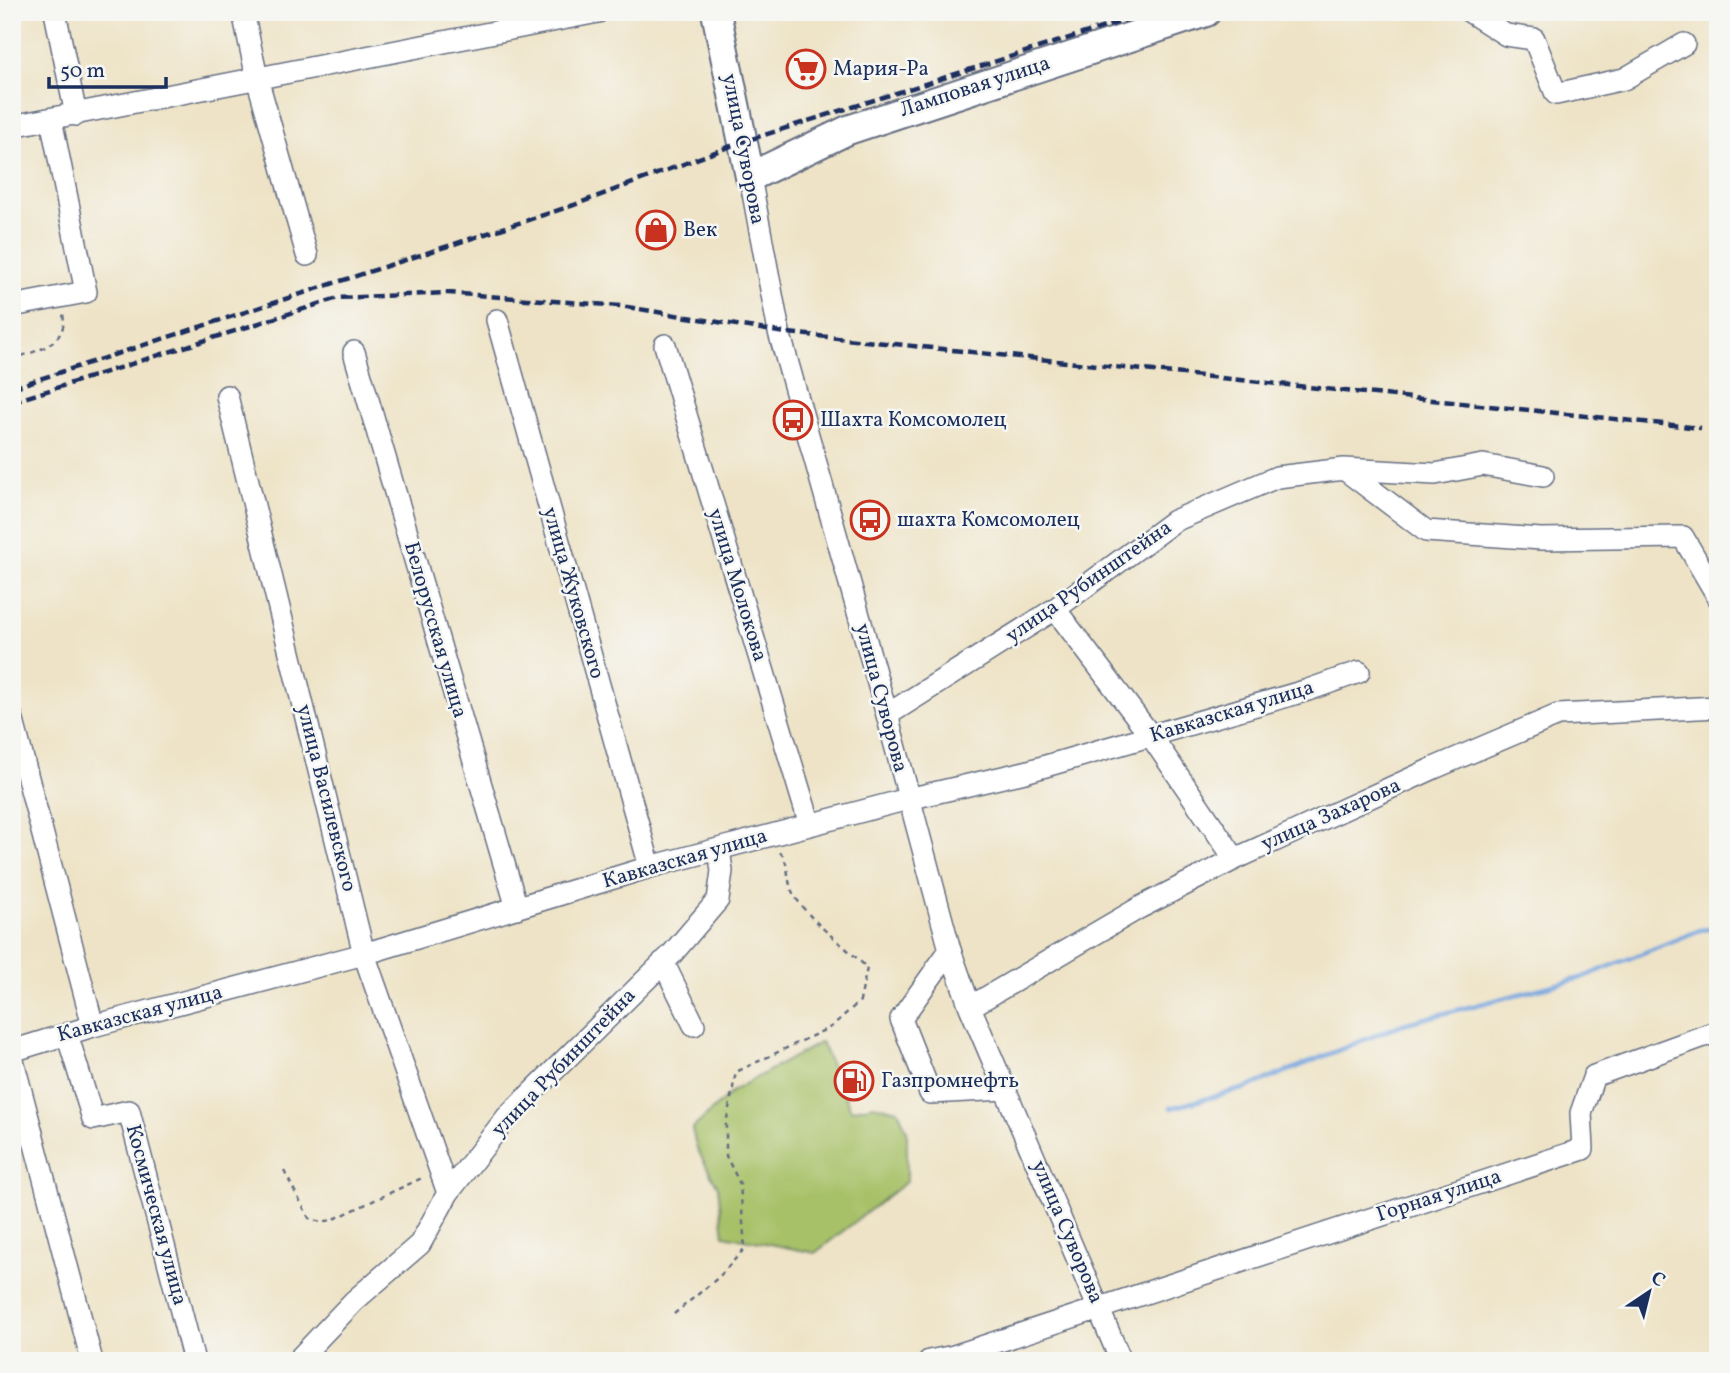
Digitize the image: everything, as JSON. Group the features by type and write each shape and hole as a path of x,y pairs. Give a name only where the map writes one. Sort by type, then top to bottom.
{"main road":[{"name":"улица Суворова","path":"716,12 750,177"},
{"name":"Ламповая улица","path":"750,177 848,130 1206,12"}],"street":[{"path":"55,12 76,115"},
{"path":"243,12 257,78 307,255"},
{"path":"12,126 598,12"},
{"path":"1470,12 1506,35 1534,39 1556,94 1625,79 1684,44"},
{"path":"12,306 86,292 51,119"},
{"name":"улица Суворова","path":"750,177 779,332 950,950 970,1007 1121,1361"},
{"name":"улица Жуковского","path":"496,320 650,867"},
{"name":"улица Молокова","path":"665,345 810,825"},
{"name":"Белорусская улица","path":"355,352 517,908"},
{"name":"улица Василевского","path":"227,396 364,954 448,1193"},
{"name":"улица Рубинштейна","path":"887,715 1055,609 1174,521 1277,477 1344,469 1435,474 1483,465 1543,476"},
{"path":"1344,469 1426,530 1541,539 1683,537 1718,597"},
{"path":"1055,609 1151,736 1235,859"},
{"name":"Кавказская улица","path":"12,1051 93,1026 364,954 650,867 908,799 1025,772 1308,690 1359,672"},
{"name":"улица Захарова","path":"970,1007 1139,908 1235,859 1558,715 1718,707"},
{"path":"12,717 93,1026"},
{"name":"улица Рубинштейна","path":"297,1361 354,1300 420,1244 448,1193 507,1117 663,962 718,900 722,871 719,849"},
{"path":"950,950 901,1019 930,1093 1005,1088"},
{"path":"663,962 694,1025"},
{"name":"Горная улица","path":"1100,1308 1583,1149 1581,1114 1594,1076 1718,1031"},
{"name":"Космическая улица","path":"67,1034 93,1119 129,1111 194,1361"},
{"path":"12,1057 92,1361"},
{"path":"929,1361 954,1356 1100,1308"}],"path":[{"path":"12,358 40,352 53,344 64,320 59,297"},
{"path":"674,1314 719,1276 745,1248 740,1184 726,1156 726,1124 736,1072 794,1047 831,1027 860,1001 867,968 816,920 792,892 785,858 766,836"},
{"path":"284,1171 309,1218 321,1222 332,1220 440,1170"}],"green space":[{"path":"821,1042 851,1110 873,1105 898,1110 907,1131 907,1181 815,1253 724,1235 718,1187 697,1149 692,1129 734,1090"}],"waterway":[{"path":"1171,1108 1246,1088 1403,1024 1581,978 1700,930 1718,928"}],"railway":[{"path":"12,388 574,205 742,142 1151,12"},
{"path":"12,402 338,298 448,293 621,306 779,332 1701,428"}],"place":[{"name":"Мария-Ра","path":"806,69"},
{"name":"Век","path":"656,230"},
{"name":"Шахта Комсомолец","path":"793,420"},
{"name":"шахта Комсомолец","path":"870,520"},
{"name":"Газпромнефть","path":"854,1081"}]}
